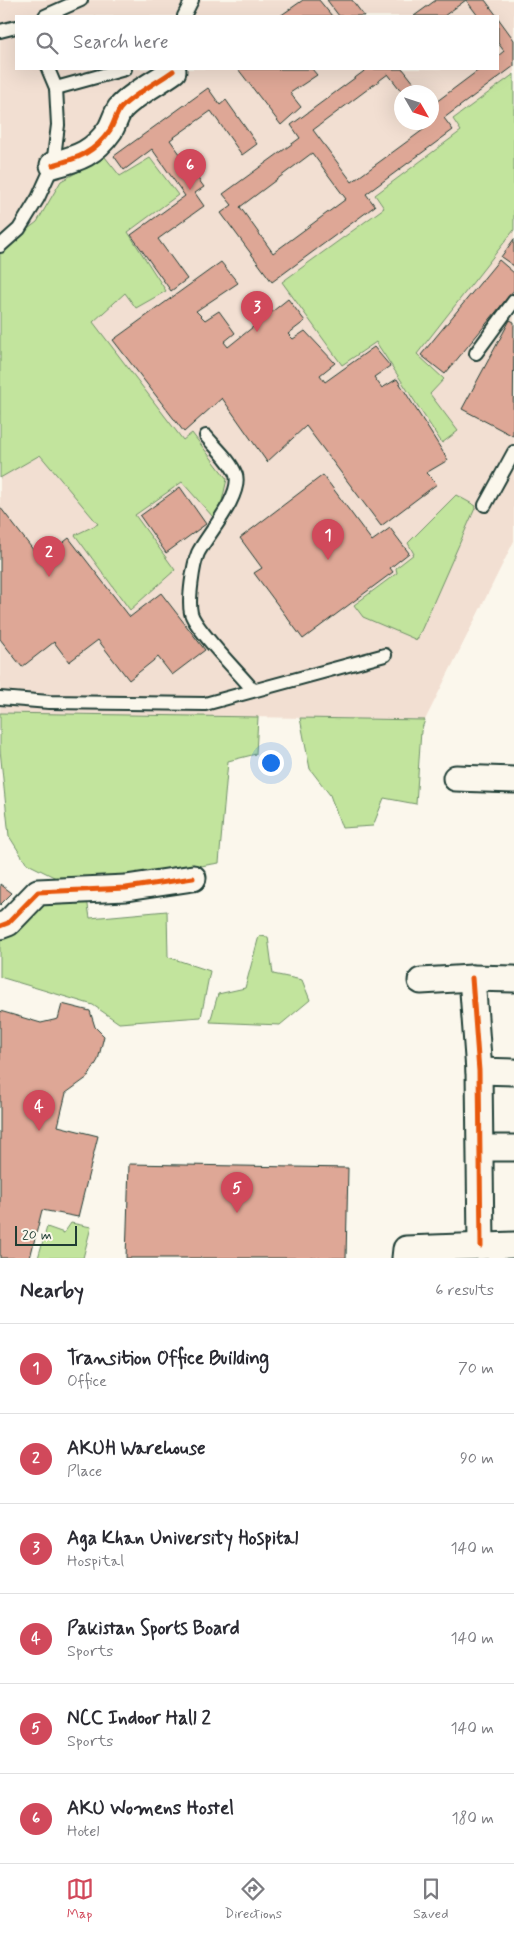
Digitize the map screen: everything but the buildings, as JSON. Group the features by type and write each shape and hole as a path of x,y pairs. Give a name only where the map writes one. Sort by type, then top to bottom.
{"street":[{"path":"53,165 80,158 98,145 111,128 120,110 128,102 173,72"},
{"path":"456,778 514,780"},
{"path":"0,926 8,923 38,892 126,888 193,878"},
{"path":"421,980 472,978 514,980"},
{"path":"472,978 479,1071 481,1246"},
{"path":"479,1071 514,1072"},
{"path":"480,1148 514,1148"},
{"path":"405,1258 406,1249 514,1246"}],"lane":[{"path":"47,15 81,0"},
{"path":"184,15 192,0"},
{"path":"0,31 15,27"},
{"path":"0,246 19,229 38,198 53,165 58,125 56,88 48,70"},
{"path":"56,88 121,70"},
{"path":"476,353 514,301"},
{"path":"206,436 231,466 237,477 236,487 224,512 198,553 190,591 191,614 201,629 253,690"},
{"path":"485,505 514,452"},
{"path":"0,698 49,702 205,704 386,655"}],"shaded area":[{"path":"0,0 514,0 514,541 425,720 0,713"}],"green space":[{"path":"514,74 514,230 417,354 444,379 430,394 458,431 442,443 376,342 342,365 282,282 384,208 375,195 461,131 453,119"},
{"path":"105,157 120,176 150,158 178,195 128,232 166,291 136,308 125,293 93,322 183,440 192,433 227,479 222,501 213,517 182,482 135,515 175,570 130,610 75,535 98,524 40,455 0,478 0,250 37,222 61,181"},
{"path":"456,495 476,506 417,640 363,617 354,605 397,573 396,568 414,554 408,543"},
{"path":"0,713 258,717 256,754 228,761 219,863 127,878 62,881 26,863 9,836 0,750"},
{"path":"300,718 425,720 421,731 416,804 384,798 373,826 342,828 330,795 310,769"},
{"path":"87,899 90,918 167,911 168,957 210,971 201,1017 119,1023 93,1005 0,977 0,934 42,901"},
{"path":"259,936 268,937 273,974 302,980 310,1000 280,1025 210,1022 218,994 245,988"},
{"path":"71,1223 91,1227 83,1258 38,1258 47,1227 64,1233"}],"cycle path":[{"path":"53,165 71,160 92,149 110,130 120,109 125,104 173,71"},
{"path":"0,926 8,923 38,892 126,888 193,878"},
{"path":"472,978 479,1071 481,1246"}],"place":[{"name":"AKU Womens Hostel","path":"190,190"},
{"name":"Aga Khan University Hospital","path":"257,332"},
{"name":"Transition Office Building","path":"328,560"},
{"name":"AKUH Warehouse","path":"49,577"},
{"name":"Pakistan Sports Board","path":"39,1131"},
{"name":"NCC Indoor Hall 2","path":"237,1213"}]}
